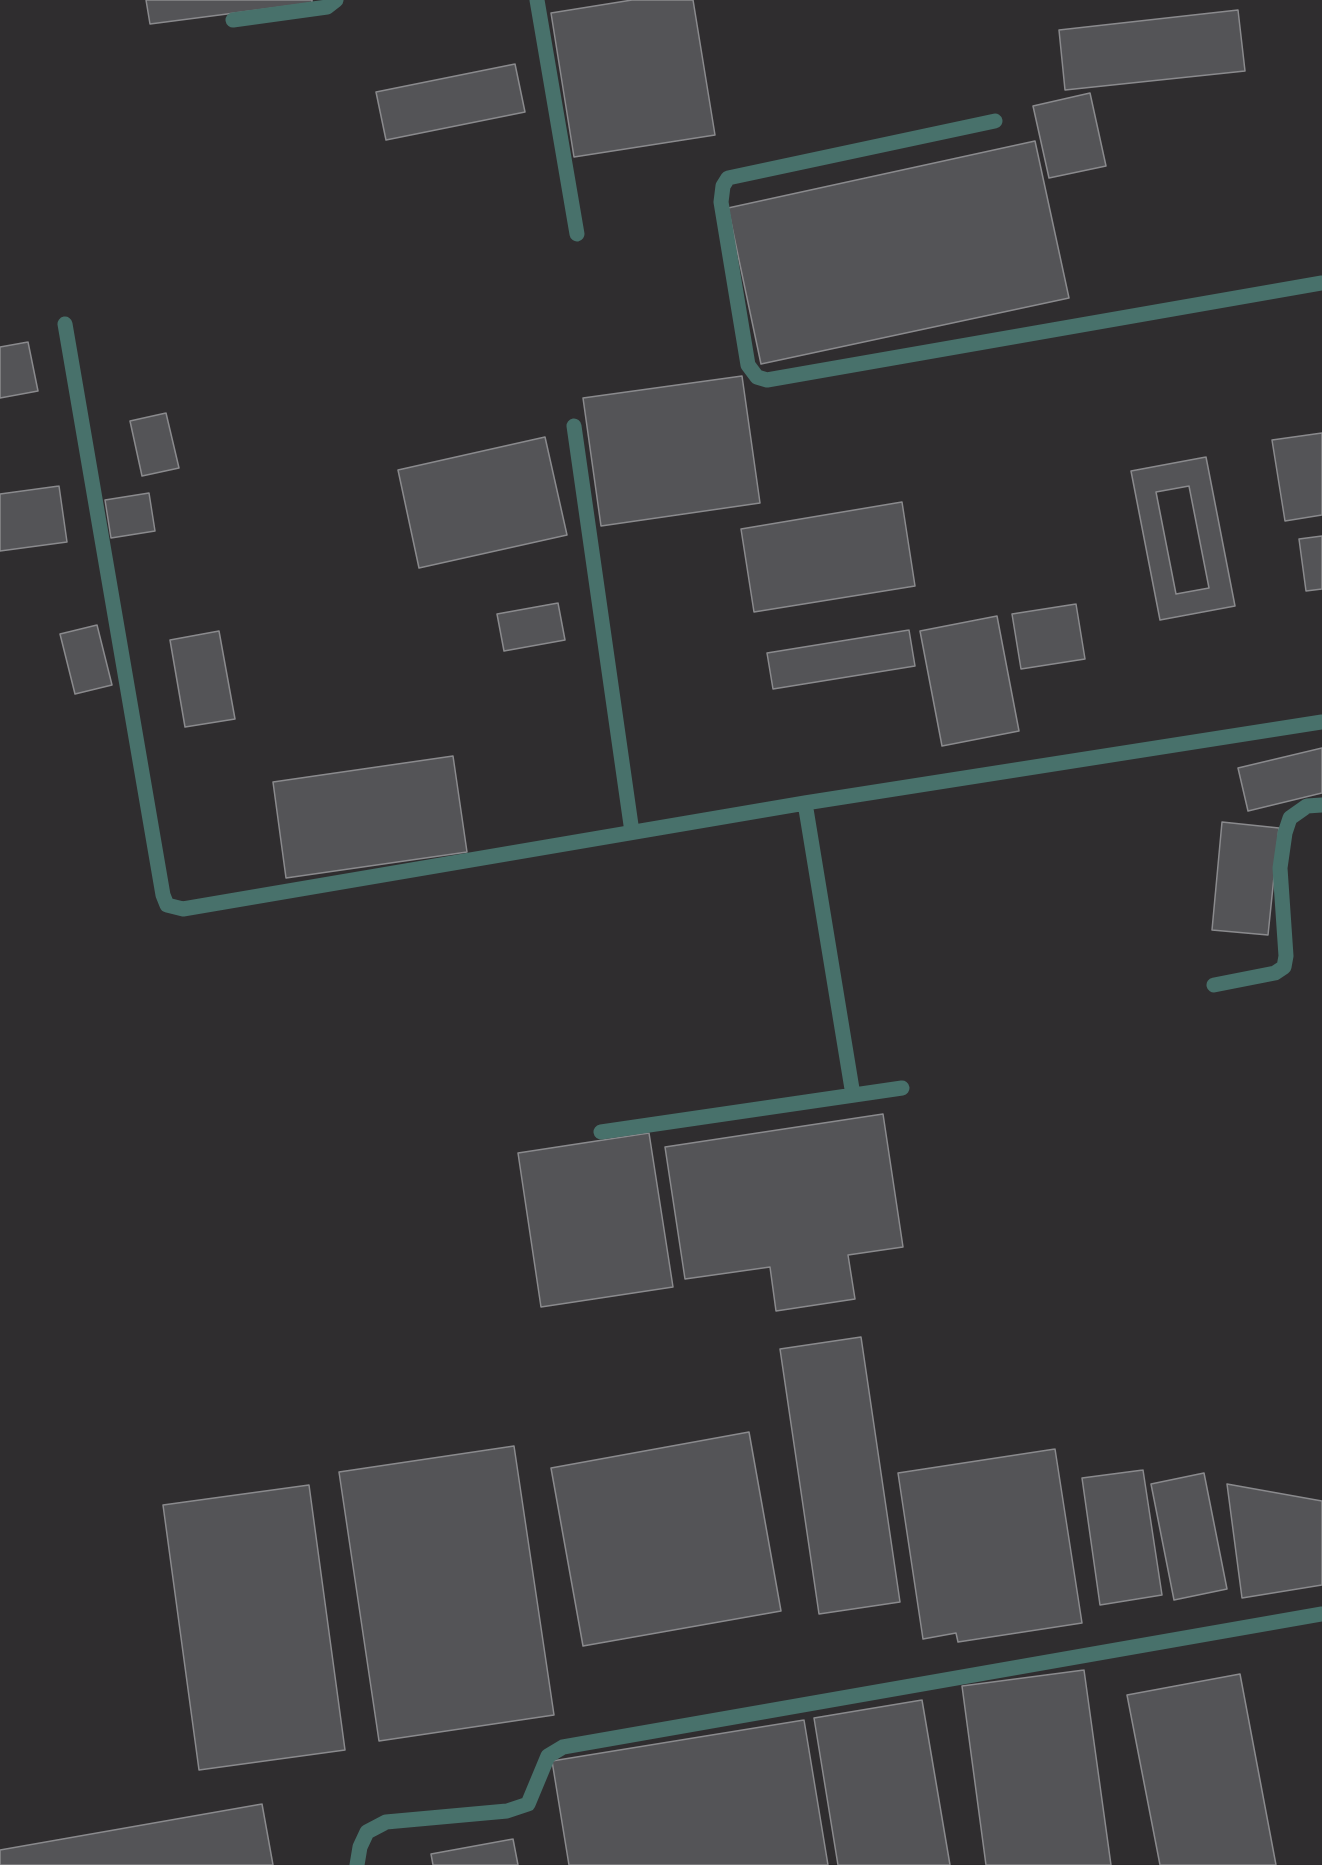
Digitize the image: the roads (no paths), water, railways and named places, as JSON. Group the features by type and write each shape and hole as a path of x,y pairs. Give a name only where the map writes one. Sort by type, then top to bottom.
{"street":[{"path":"233,20 327,7 336,0"},
{"path":"537,0 577,234"},
{"path":"995,121 728,178 723,186 721,202 748,365 757,376 767,380 1322,282"},
{"path":"65,324 163,895 167,905 183,909 805,803 1322,722"},
{"path":"574,426 632,832"},
{"path":"805,803 853,1095"},
{"path":"1215,985 1275,974 1284,967 1286,956 1280,868 1285,833 1290,818 1307,806 1322,805"},
{"path":"601,1132 902,1089"},
{"path":"357,1865 360,1847 367,1832 386,1822 507,1811 528,1804 548,1756 563,1747 1322,1614"}]}
